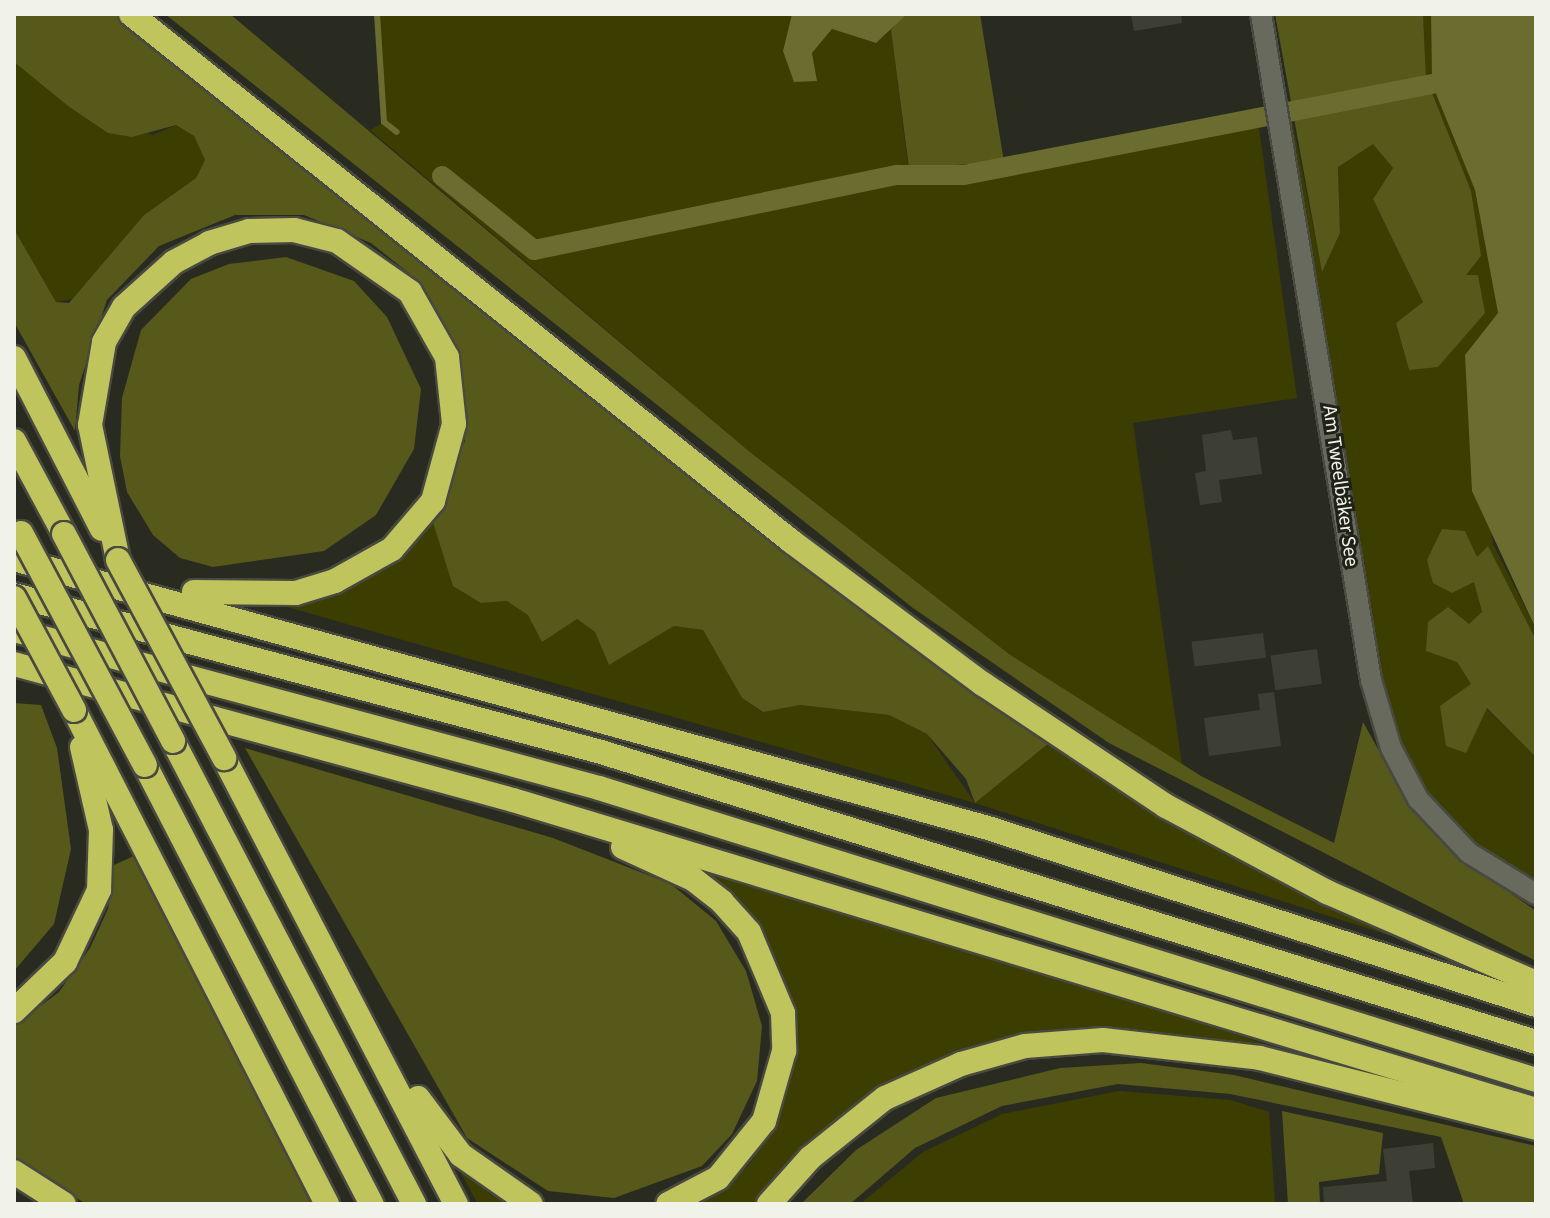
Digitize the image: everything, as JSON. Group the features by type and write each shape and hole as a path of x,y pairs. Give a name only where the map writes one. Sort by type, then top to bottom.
{"highway":[{"path":"131,14 791,541 983,684 1166,806 1327,892 1536,983"},
{"path":"118,560 92,452 94,383 104,342 147,284 209,243 249,231 294,230 368,256 410,292 447,357 454,397 449,460 415,525 366,567 296,593 176,588 155,595"},
{"path":"14,358 456,1204"},
{"path":"14,441 414,1204"},
{"path":"17,527 145,765 372,1204"},
{"path":"14,559 155,595 988,828 1536,1005"},
{"path":"14,596 327,1204"},
{"path":"14,596 616,757 1536,1042"},
{"path":"14,630 599,788 1536,1080"},
{"path":"14,664 513,800 1536,1110"},
{"path":"14,676 52,673"},
{"path":"14,1011 65,962 99,890 97,794 74,710"},
{"path":"513,800 529,817 639,852 693,879 749,932 768,969 783,1013 784,1051 764,1121 718,1178 668,1204"},
{"path":"343,984 365,1006 431,1120 494,1183 531,1204"},
{"path":"769,1204 810,1158 885,1098 961,1064 1025,1046 1103,1040 1260,1058 1536,1128"},
{"path":"14,1172 64,1204"}],"street":[{"name":"Am Tweelbäker See","path":"1261,14 1371,680 1391,748 1418,799 1469,853 1536,894"}],"shaded area":[{"path":"14,14 115,14 787,553 1048,744 975,803 966,779 927,734 889,715 800,705 763,712 742,698 703,630 674,626 609,665 595,632 577,619 542,642 528,615 507,601 481,603 453,586 431,516 465,441 459,356 410,274 371,243 304,215 235,215 159,246 107,300 79,385 75,431 14,322 14,229 56,302 69,303 144,215 196,178 205,160 194,136 176,125 132,137 108,133 68,106 14,62"},
{"path":"165,14 230,14 750,452 1009,654 1201,776 1334,843 1363,722 1411,808 1466,862 1536,911 1536,961 1109,743 913,608"},
{"path":"378,14 792,14 783,51 812,53 832,29 876,43 891,30 910,181 962,183 1258,121 1297,398 1133,423 1182,765 1009,654 750,452 370,130 384,122"},
{"path":"792,14 903,14 904,17 876,43 832,29 812,53 817,81 794,82 783,51"},
{"path":"903,14 980,14 1004,162 909,168 891,30"},
{"path":"1271,14 1322,271 1340,233 1338,166 1373,143 1393,168 1373,199 1423,302 1396,323 1409,370 1465,275 1471,191 1442,131 1426,77 1423,14 1431,14 1432,84 1475,190 1498,314 1465,355 1493,544 1536,629 1536,640 1488,547 1477,557 1474,581 1482,613 1469,624 1457,662 1486,708 1536,757 1536,883 1474,847 1427,794 1400,743 1381,679"},
{"path":"1275,14 1423,14 1426,78 1471,191 1481,256 1466,275 1478,275 1485,313 1438,367 1409,370 1396,323 1423,302 1373,199 1393,168 1373,144 1338,167 1340,233 1322,272"},
{"path":"1431,14 1536,14 1536,629 1472,491 1465,355 1498,313 1475,190 1432,84"},
{"path":"14,62 68,106 153,135 176,125 194,136 205,160 196,178 144,215 72,299 56,302 14,229"},
{"path":"286,257 354,281 387,317 421,389 414,449 376,515 324,551 213,567 180,558 153,535 127,492 120,456 122,398 141,330 191,279 229,264"},
{"path":"431,516 481,603 507,601 559,627 577,619 595,632 609,665 674,626 703,630 742,698 762,712 800,705 889,715 927,734 975,803 284,606 375,573"},
{"path":"1442,529 1465,531 1477,557 1488,546 1536,640 1536,757 1487,708 1466,753 1446,746 1440,706 1471,684 1457,662 1426,651 1428,622 1448,607 1469,624 1482,612 1474,582 1452,593 1433,583 1427,560"},
{"path":"14,703 41,705 57,748 71,849 54,924 14,971"},
{"path":"1048,744 1138,799 1426,947 975,803"},
{"path":"245,748 553,838 671,884 716,921 746,971 762,1026 757,1081 732,1134 702,1166 614,1198 548,1191 467,1138"},
{"path":"136,855 312,1204 86,1204 14,1157 14,1026 59,992 90,948 108,909 114,865"},
{"path":"707,872 1009,960 1286,1051 1156,1033 1077,1031 999,1043 914,1072 843,1114 754,1204 694,1204 748,1166 774,1126 795,1052 794,1011 779,965 758,926"},
{"path":"1141,1063 1234,1075 1536,1146 1536,1204 1464,1204 1441,1137 1230,1094 1118,1084 1002,1106 915,1148 850,1204 801,1204 856,1150 936,1098 1060,1068"},
{"path":"1119,1091 1231,1100 1269,1112 1275,1204 860,1204 923,1152 1002,1114"},
{"path":"1282,1111 1383,1133 1379,1174 1319,1182 1320,1204 1288,1204"},
{"path":"456,1164 488,1193 507,1204 478,1204"}],"building":[{"path":"1131,14 1181,14 1182,23 1134,31"},
{"path":"1231,430 1233,440 1257,437 1262,474 1219,480 1222,502 1200,505 1195,473 1206,471 1202,435"},
{"path":"1263,633 1266,658 1195,667 1192,642"},
{"path":"1317,649 1322,684 1275,690 1270,656"},
{"path":"1274,692 1281,746 1209,756 1204,718 1260,710 1258,694"},
{"path":"1433,1143 1435,1168 1409,1171 1413,1204 1324,1204 1323,1187 1387,1181 1383,1149"}],"waterway":[{"path":"377,14 384,122 397,132"},
{"path":"442,176 534,250 897,175 964,175 1432,84"}]}
